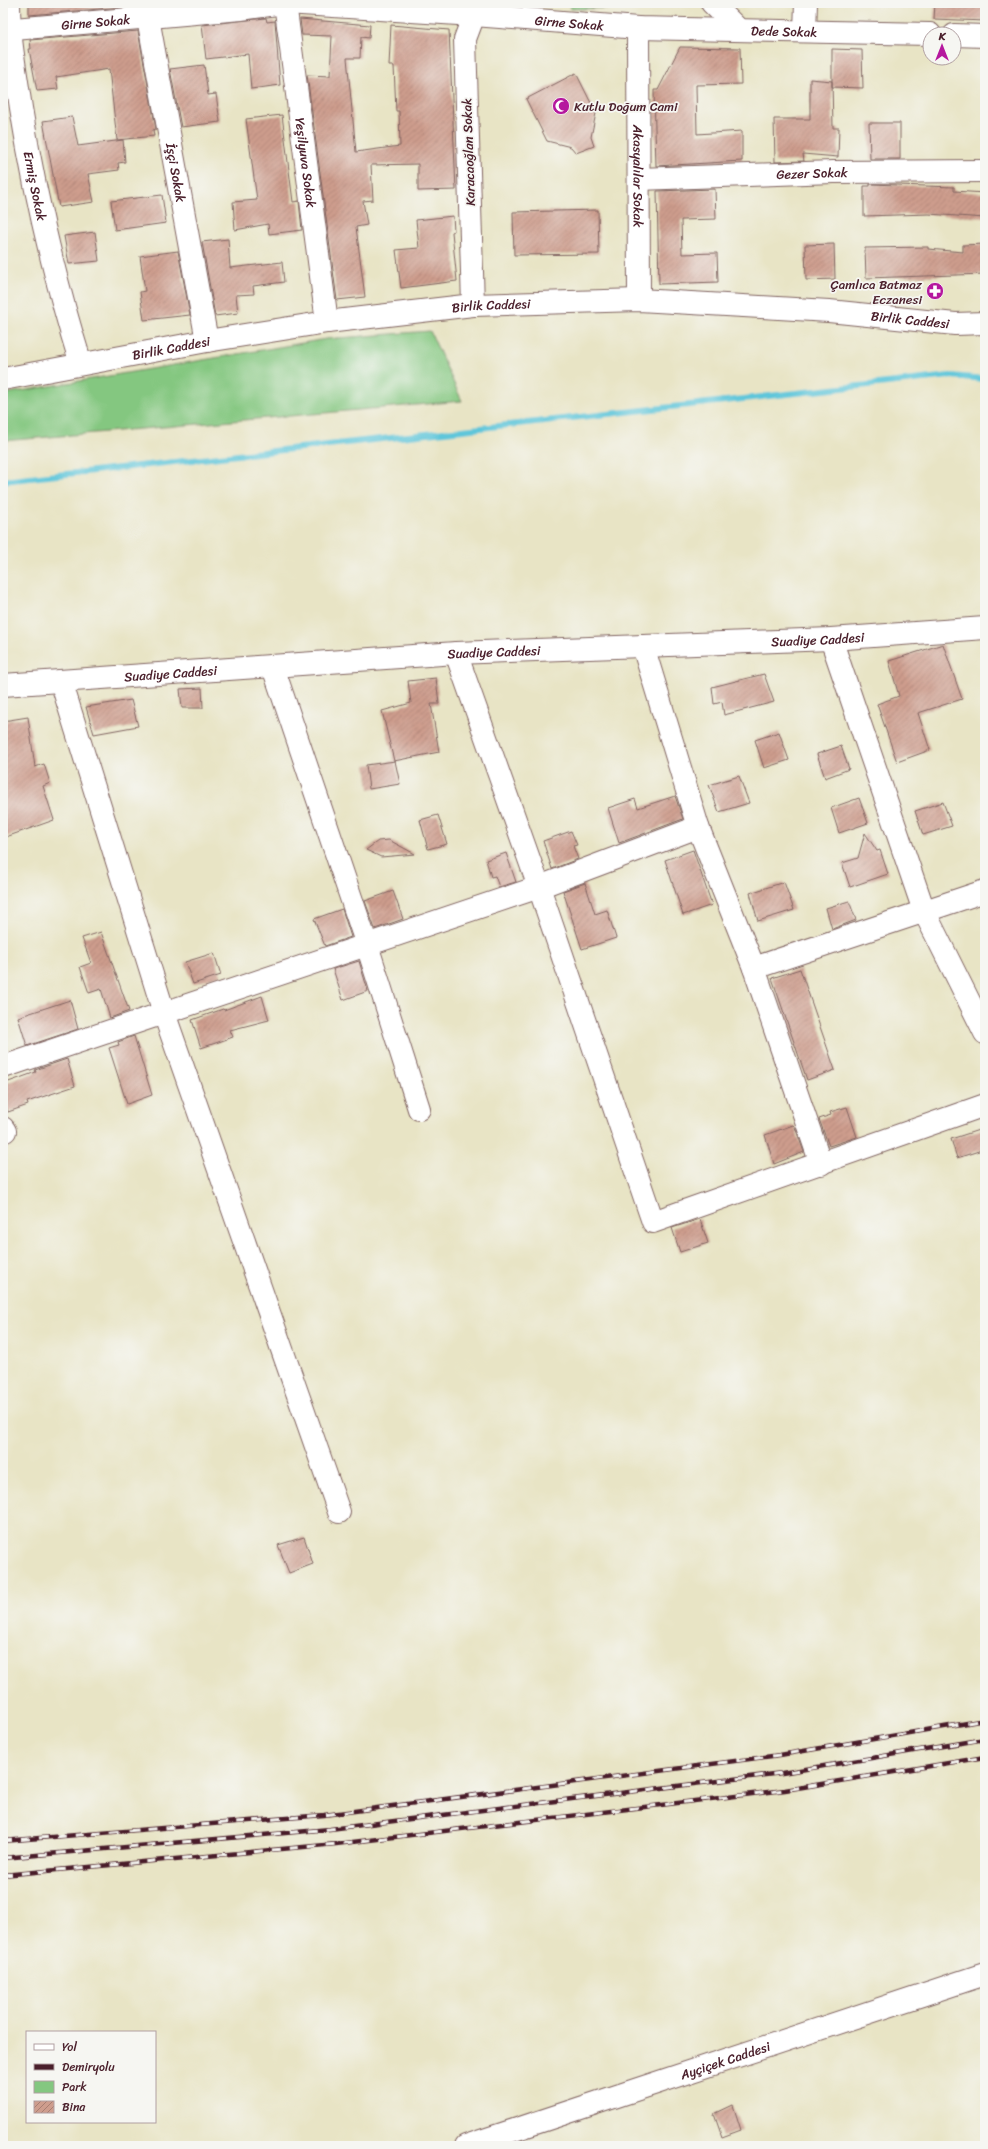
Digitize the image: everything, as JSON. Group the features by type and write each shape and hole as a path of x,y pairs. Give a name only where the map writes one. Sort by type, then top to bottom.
{"street":[{"name":"Ermiş Sokak","path":"8,3 6,30 30,160 62,302 81,364"},
{"name":"Girne Sokak","path":"6,30 147,11 285,3 478,9 638,28"},
{"name":"Yeşilyuva Sokak","path":"285,3 327,322"},
{"path":"712,3 739,30"},
{"path":"805,31 806,3"},
{"name":"Karacaoğlan Sokak","path":"473,305 465,39 478,9"},
{"name":"İşçi Sokak","path":"147,11 207,341"},
{"name":"Dede Sokak","path":"638,28 922,34"},
{"name":"Akasyalılar Sokak","path":"638,28 639,300"},
{"path":"962,35 985,36"},
{"name":"Gezer Sokak","path":"639,179 833,172 985,171"},
{"name":"Birlik Caddesi","path":"3,379 207,341 327,322 473,305 639,300 829,311 955,324 985,323"},
{"path":"955,324 985,332"},
{"name":"Suadiye Caddesi","path":"3,685 456,653 735,641 831,639 985,628"},
{"path":"831,639 924,911 985,1033"},
{"path":"643,646 698,827 754,968 821,1164"},
{"path":"456,653 539,887 653,1222 985,1105"},
{"path":"274,666 368,945 419,1109"},
{"path":"61,681 164,1013 339,1512"},
{"path":"3,1067 539,887 698,827"},
{"path":"754,968 985,891"},
{"name":"Ayçiçek Caddesi","path":"466,2146 985,1974"}],"green space":[{"path":"570,3 624,3 624,8 570,9"},
{"path":"430,331 462,401 3,441 3,394 326,339"}],"building":[{"path":"29,3 135,3 135,6 29,15"},
{"path":"935,3 985,3 985,21 934,19"},
{"path":"266,18 267,22 275,21 280,85 251,89 248,54 206,59 202,25"},
{"path":"300,19 370,25 369,38 361,37 360,58 347,58 356,152 400,146 399,111 396,111 394,66 389,66 391,25 449,30 456,190 418,191 418,164 371,165 373,200 363,201 367,225 356,227 365,297 337,300 307,75 330,76 332,36 302,35"},
{"path":"138,31 156,129 153,130 154,136 117,140 109,69 56,77 58,89 37,91 29,49 31,49 30,40"},
{"path":"680,47 740,48 741,84 696,85 697,134 742,131 742,161 656,166 654,90 658,90"},
{"path":"832,49 862,50 863,88 832,87"},
{"path":"204,65 208,95 216,94 220,122 181,127 170,69"},
{"name":"Kutlu Doğum Cami","path":"576,73 596,113 591,137 594,146 576,153 571,147 547,141 526,99"},
{"path":"810,79 832,81 833,128 839,128 838,157 803,154 804,161 775,162 774,119 810,119"},
{"path":"282,115 293,202 299,201 302,230 269,234 268,224 235,230 233,202 257,200 246,119"},
{"path":"72,117 78,146 123,140 125,162 118,163 119,170 88,174 94,202 59,207 43,121"},
{"path":"869,123 900,123 900,159 870,159"},
{"path":"870,184 954,187 954,191 985,193 985,218 929,214 864,216 864,186 870,186"},
{"path":"715,189 716,219 681,220 682,254 717,253 718,282 659,284 657,191"},
{"path":"162,195 166,223 115,230 111,201"},
{"path":"598,210 599,254 514,255 513,212"},
{"path":"453,216 454,231 452,232 457,281 401,288 396,250 419,248 416,220"},
{"path":"95,232 99,261 69,264 64,236"},
{"path":"228,239 230,268 282,262 284,282 253,286 254,294 236,295 238,313 215,316 202,242"},
{"path":"834,244 835,279 806,280 805,245"},
{"path":"985,244 985,274 866,278 865,248 928,247 928,249 963,252 963,245"},
{"path":"178,251 190,315 144,320 140,292 145,291 140,256"},
{"path":"943,644 962,699 918,713 930,750 897,762 877,704 899,696 889,661"},
{"path":"764,674 774,702 724,715 722,702 714,704 712,687"},
{"path":"436,678 439,704 431,704 439,752 394,761 382,711 411,703 408,681"},
{"path":"202,688 203,708 182,708 180,689"},
{"path":"131,700 138,726 94,734 86,707"},
{"path":"28,717 35,767 44,764 50,783 43,786 54,820 3,838 3,721"},
{"path":"779,732 789,760 764,768 755,740"},
{"path":"841,746 849,769 825,778 817,754"},
{"path":"395,761 400,784 369,789 366,765"},
{"path":"739,776 749,803 719,812 709,785"},
{"path":"675,796 683,819 619,843 608,808 635,799 638,808"},
{"path":"859,798 868,823 839,833 831,808"},
{"path":"943,802 952,826 923,835 915,811"},
{"path":"438,815 447,844 428,849 420,820"},
{"path":"571,831 577,845 573,846 578,859 552,869 543,841"},
{"path":"865,833 877,851 880,850 888,874 850,887 842,863 858,858"},
{"path":"389,840 415,854 381,857 366,850 378,841"},
{"path":"693,850 712,905 683,915 665,860"},
{"path":"506,853 516,882 499,887 495,876 491,877 486,860"},
{"path":"784,882 794,910 758,921 750,893"},
{"path":"585,883 595,914 607,910 616,938 582,949 563,891"},
{"path":"393,891 403,919 375,929 365,901"},
{"path":"849,901 856,920 832,929 826,908"},
{"path":"342,909 351,937 325,946 314,919"},
{"path":"101,932 129,1011 110,1018 101,989 89,993 80,967 91,963 82,938"},
{"path":"214,953 221,975 193,984 185,962"},
{"path":"359,961 368,991 343,1000 333,969"},
{"path":"800,969 835,1070 807,1080 772,978"},
{"path":"262,996 269,1020 230,1030 233,1037 201,1048 192,1020"},
{"path":"70,1000 78,1029 27,1046 18,1017"},
{"path":"134,1036 152,1095 127,1104 109,1048 119,1045 118,1042"},
{"path":"67,1059 75,1086 27,1102 28,1105 8,1112 3,1098 3,1084 36,1072 35,1070"},
{"path":"847,1107 857,1137 829,1146 819,1119 831,1115 830,1112"},
{"path":"793,1125 804,1152 774,1164 765,1135"},
{"path":"985,1128 985,1149 957,1158 951,1139"},
{"path":"700,1219 708,1243 680,1252 672,1228"},
{"path":"304,1537 313,1564 289,1573 278,1545"},
{"path":"733,2105 741,2130 722,2137 714,2114"}],"waterway":[{"path":"3,481 950,376 985,379"}],"railway":[{"path":"3,1841 324,1815 780,1755 985,1720"},
{"path":"3,1858 330,1829 782,1773 985,1739"},
{"path":"3,1875 336,1844 785,1790 985,1757"}],"place":[{"name":"Kutlu Doğum Cami","path":"561,106"},
{"name":"Çamlıca Batmaz Eczanesi","path":"935,291"}]}
